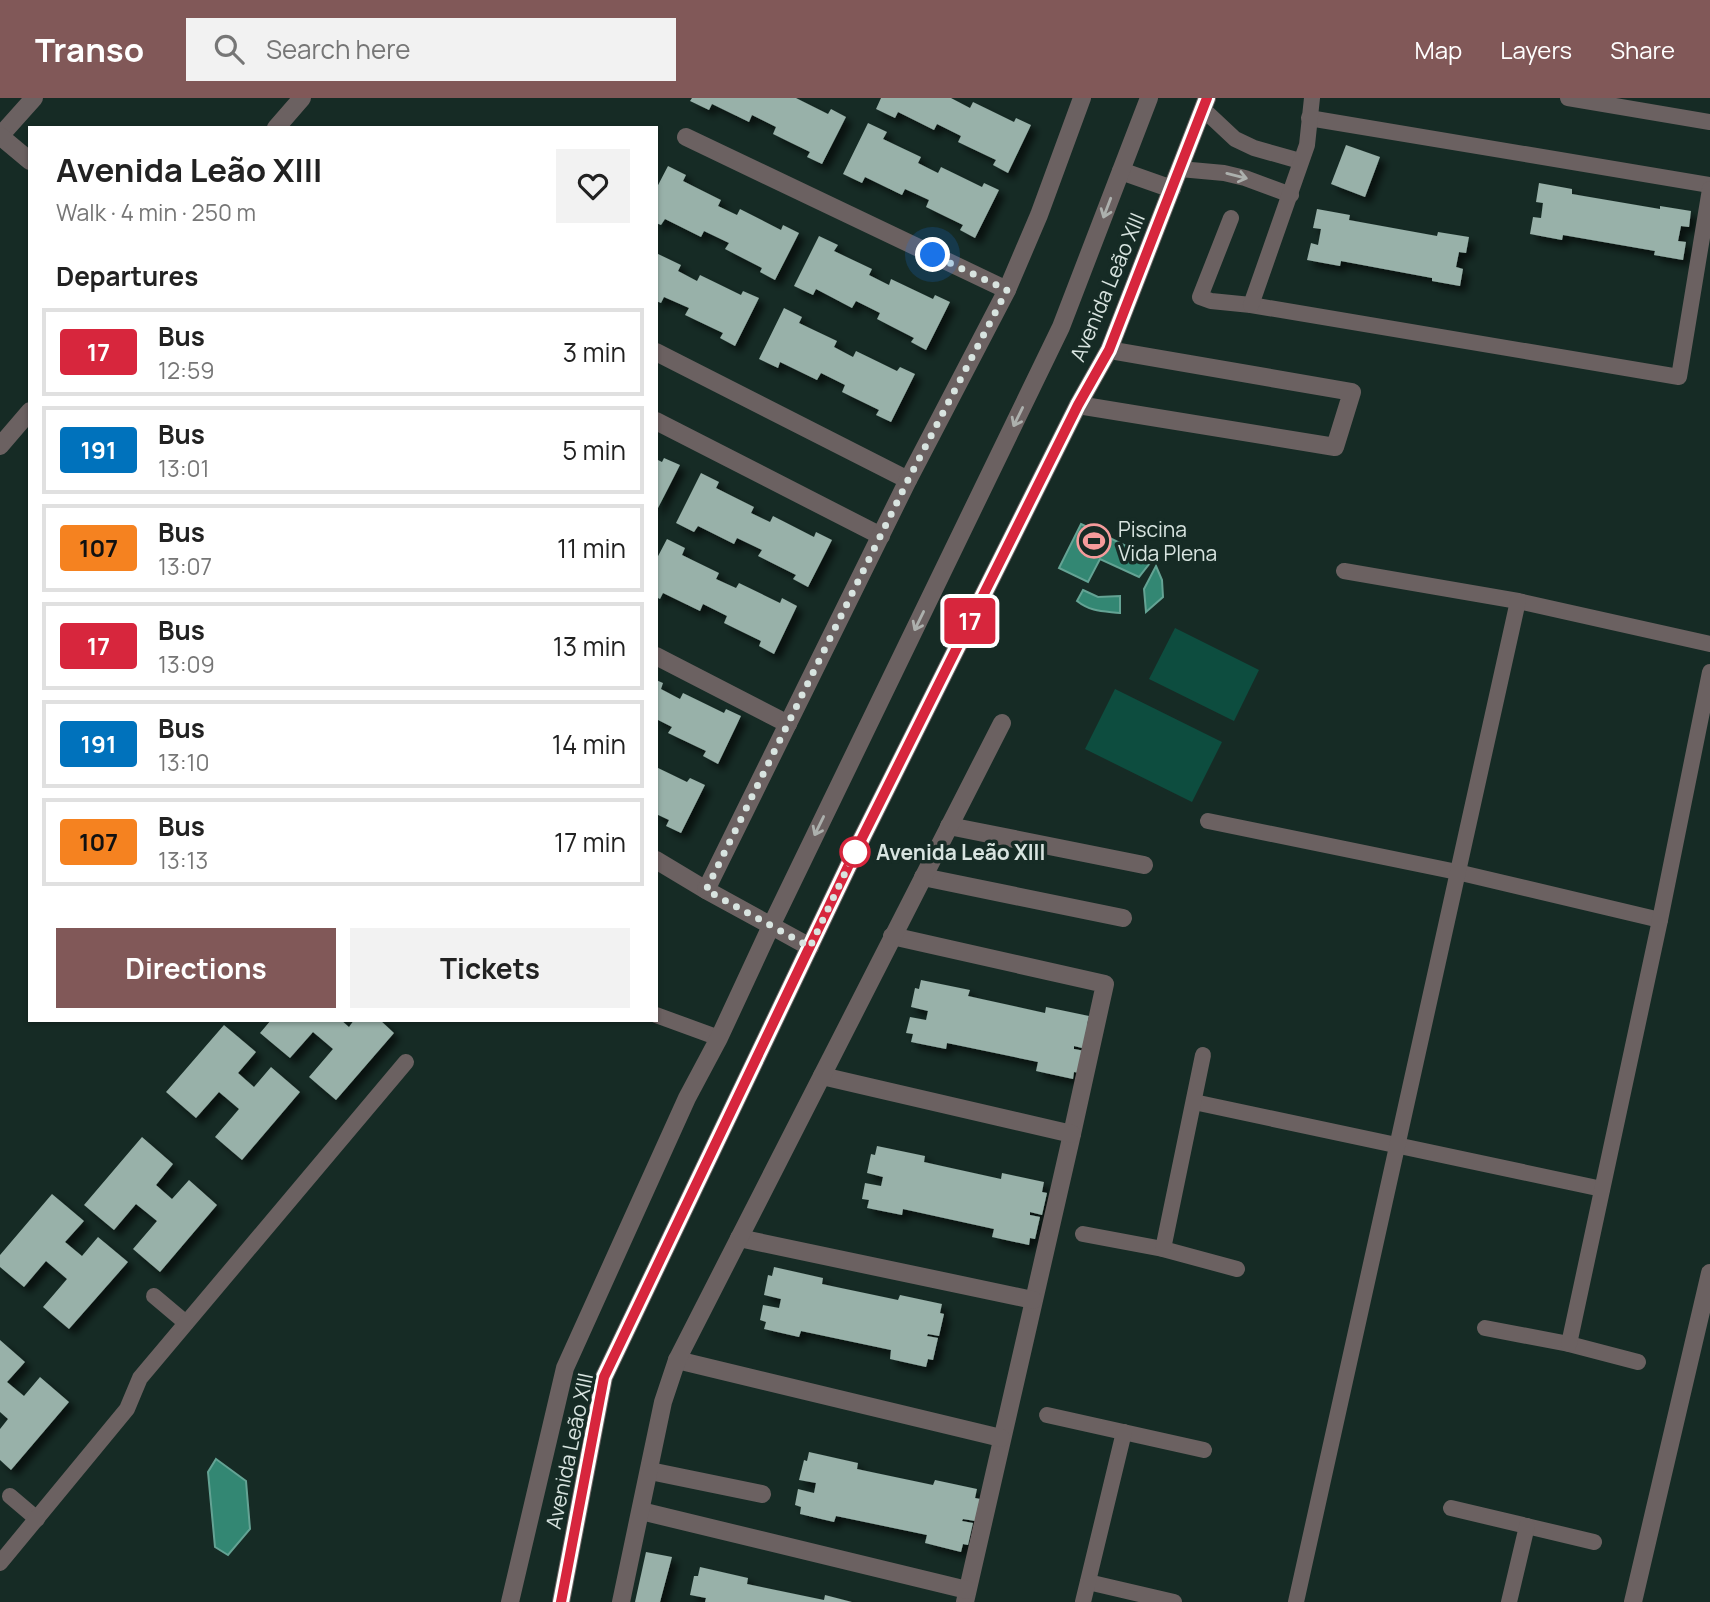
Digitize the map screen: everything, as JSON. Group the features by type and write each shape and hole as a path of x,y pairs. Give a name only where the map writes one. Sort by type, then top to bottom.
{"street":[{"path":"28,159 0,136 34,98"},
{"path":"278,126 302,98"},
{"name":"Avenida Leão XIII","path":"510,1602 565,1368 687,1098 719,1038 1061,327 1149,98"},
{"path":"706,890 908,480 1007,290 1040,215 1076,100"},
{"name":"Avenida Leão XIII","path":"561,1602 604,1377 855,852 1078,405 1109,350 1205,104"},
{"path":"686,137 1007,290"},
{"path":"1121,171 1172,189"},
{"path":"1078,405 1335,447 1352,392 1109,350"},
{"path":"658,353 908,480"},
{"path":"0,446 28,413"},
{"path":"658,422 881,536"},
{"path":"658,657 788,724"},
{"path":"621,1602 663,1402 677,1360 1002,723"},
{"path":"949,826 1144,866"},
{"path":"658,861 810,947"},
{"path":"923,877 1123,918"},
{"path":"640,1511 966,1596 1105,984 892,936"},
{"path":"821,1076 1072,1134"},
{"path":"739,1238 1033,1300"},
{"path":"1633,1602 1710,1272"},
{"path":"677,1360 1001,1437"},
{"path":"650,1471 762,1494"}],"lane":[{"path":"1251,305 1307,145 1311,98"},
{"path":"1568,98 1710,122"},
{"path":"1205,104 1235,139 1254,148 1300,161"},
{"path":"1231,218 1200,297 1211,301 1251,305 1679,377 1710,187 1309,118"},
{"path":"1180,169 1224,173 1291,195"},
{"path":"1344,571 1518,601 1710,644"},
{"path":"1296,1602 1518,601"},
{"path":"1569,1344 1710,673"},
{"path":"1208,821 1457,872 1660,920"},
{"path":"658,1016 719,1038"},
{"path":"1163,1249 1203,1055"},
{"path":"0,1563 127,1409 140,1378 407,1062"},
{"path":"1194,1102 1602,1189"},
{"path":"1083,1234 1163,1249 1237,1269"},
{"path":"153,1296 187,1323"},
{"path":"1485,1328 1569,1344 1638,1362"},
{"path":"1047,1415 1204,1450"},
{"path":"1083,1602 1124,1432"},
{"path":"10,1496 37,1518"},
{"path":"1451,1508 1594,1542"},
{"path":"1508,1602 1527,1526"},
{"path":"1088,1582 1174,1602"}],"shaded area":[{"name":"Piscina Vida Plena","path":"1081,524 1153,559 1139,577 1100,559 1088,582 1059,568"},
{"name":"Piscina Vida Plena","path":"1156,566 1162,580 1163,597 1146,612 1144,589"},
{"path":"1083,590 1098,597 1120,596 1120,613 1082,605 1077,601"},
{"path":"1175,628 1259,670 1234,721 1149,679"},
{"path":"1115,689 1222,742 1192,802 1085,749"},
{"path":"216,1459 246,1481 250,1529 228,1555 215,1547 208,1472"}],"building":[{"path":"692,98 796,98 828,114 831,109 846,117 822,164 807,157 810,152 773,134 776,127 752,115 749,122 712,104 709,110 690,101"},
{"path":"881,98 951,98 970,108 973,102 1014,122 1016,118 1031,125 1008,173 993,165 996,160 958,142 961,136 937,124 934,130 898,112 895,118 876,109"},
{"path":"868,123 887,132 883,139 921,157 918,163 938,173 941,167 982,187 984,183 999,190 975,238 960,230 963,225 926,207 929,200 905,189 902,195 865,177 862,183 843,174"},
{"path":"1346,145 1380,157 1365,197 1331,184"},
{"path":"668,166 686,175 683,181 721,200 718,206 737,215 740,209 781,230 783,225 799,233 775,280 760,272 762,268 725,249 729,243 704,231 701,237 665,219 661,225 658,224 658,185"},
{"path":"1539,183 1572,189 1572,194 1660,209 1660,206 1691,211 1689,227 1681,226 1678,241 1686,242 1683,260 1654,255 1655,251 1563,235 1562,240 1530,234 1533,217 1541,218 1543,203 1536,202"},
{"path":"1317,209 1350,215 1349,220 1437,236 1438,232 1469,237 1466,253 1459,252 1456,267 1463,269 1460,286 1341,261 1340,266 1307,260 1311,243 1318,245 1321,229 1313,228"},
{"path":"819,236 838,245 834,251 872,269 869,275 889,285 891,279 933,299 935,295 950,302 926,350 911,342 914,338 877,319 880,313 856,301 852,308 816,289 813,295 794,286"},
{"path":"658,254 681,265 678,271 697,281 700,275 741,295 743,291 759,298 735,346 720,338 723,333 685,315 689,308 664,297 661,303 658,302"},
{"path":"784,308 802,317 799,323 837,341 834,347 853,357 856,351 897,371 900,367 915,374 891,422 876,415 879,410 842,392 845,385 821,373 817,380 780,362 778,368 759,359"},
{"path":"664,458 680,465 658,508 658,460 662,462"},
{"path":"701,473 719,482 716,488 754,507 751,513 770,522 773,516 814,537 816,532 832,540 808,587 793,579 796,575 758,556 762,550 737,538 734,544 698,526 694,532 676,523"},
{"path":"667,539 685,548 682,555 719,573 716,579 736,588 739,583 780,603 782,598 797,606 774,654 759,646 761,641 724,623 727,616 703,604 700,611 663,593 660,599 658,598 658,556"},
{"path":"658,681 663,683 661,689 680,699 683,693 724,713 726,709 741,716 718,764 703,756 706,751 668,733 672,727 658,720"},
{"path":"658,768 687,782 690,778 705,785 681,833 666,826 669,820 658,815"},
{"path":"921,980 970,990 968,996 1045,1013 1046,1007 1089,1016 1087,1025 1091,1026 1086,1049 1074,1046 1074,1049 1085,1051 1080,1073 1074,1072 1073,1079 1036,1071 1038,1062 947,1043 946,1049 911,1042 913,1034 906,1033 910,1017 926,1020 928,1011 911,1007 915,988 919,989"},
{"path":"269,1022 343,1022 349,1027 353,1022 382,1022 394,1033 336,1100 309,1077 333,1049 313,1032 290,1058 260,1033"},
{"path":"224,1025 256,1052 238,1073 254,1087 271,1067 300,1092 242,1160 215,1137 239,1109 219,1092 196,1118 166,1092"},
{"path":"142,1137 173,1164 156,1185 172,1199 189,1180 217,1205 160,1272 133,1249 157,1221 136,1204 114,1230 84,1205"},
{"path":"877,1146 925,1156 924,1162 1001,1179 1002,1173 1044,1182 1042,1192 1047,1193 1042,1215 1030,1212 1030,1215 1040,1217 1035,1239 1030,1238 1029,1245 992,1237 994,1229 903,1209 902,1215 867,1208 869,1200 862,1199 865,1183 881,1186 883,1177 867,1173 871,1154 875,1155"},
{"path":"52,1194 84,1221 65,1242 82,1256 98,1237 128,1262 69,1329 43,1307 67,1279 46,1261 24,1287 0,1267 0,1255"},
{"path":"774,1267 823,1278 822,1284 898,1300 900,1295 942,1304 940,1313 944,1314 939,1336 927,1336 938,1338 933,1360 928,1359 926,1367 890,1359 891,1350 801,1331 799,1337 764,1329 766,1322 760,1320 763,1305 779,1308 781,1299 764,1295 768,1275 772,1276"},
{"path":"0,1340 25,1362 7,1382 24,1396 40,1377 69,1402 11,1470 0,1460 0,1429 8,1419 0,1412"},
{"path":"809,1452 858,1463 857,1469 933,1485 935,1480 977,1489 975,1498 980,1499 975,1521 962,1521 973,1523 968,1545 963,1544 961,1552 925,1543 927,1535 836,1516 834,1522 800,1514 801,1507 795,1505 798,1489 814,1493 816,1483 799,1480"},
{"path":"646,1552 672,1557 660,1602 635,1602"},
{"path":"700,1567 748,1578 747,1584 824,1600 825,1595 852,1602 705,1602 706,1598 690,1595 694,1576 698,1576"}],"bus line":[{"name":"17","path":"561,1602 604,1377 855,852 1078,405 1109,350 1207,98"}],"place":[{"name":"Piscina Vida Plena","path":"1094,541"},
{"name":"Avenida Leão XIII","path":"855,852"}],"route":[{"path":"855,852 810,947 706,890 908,480 1007,290 933,255"}]}
